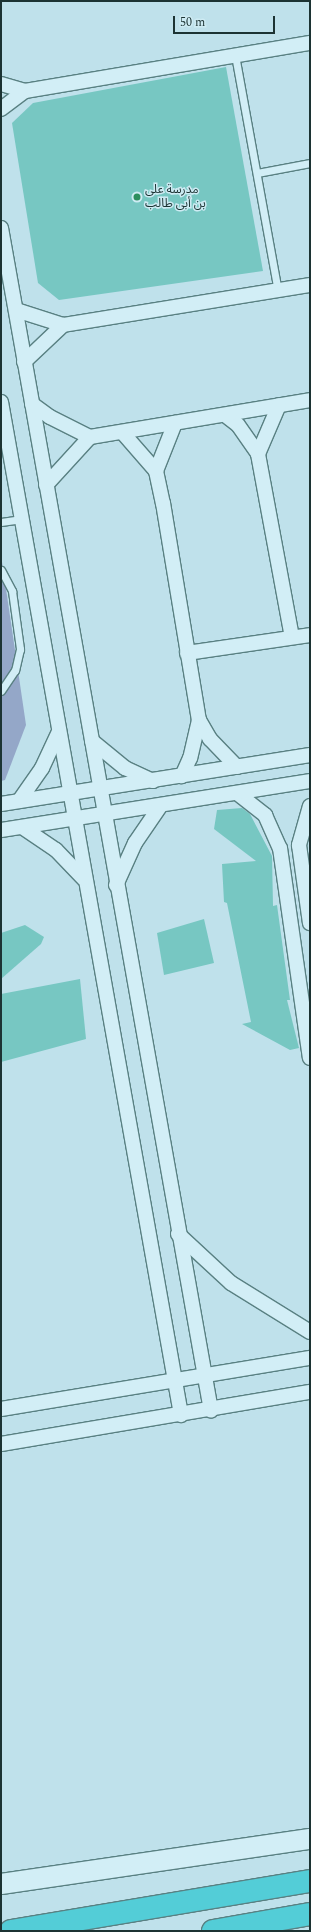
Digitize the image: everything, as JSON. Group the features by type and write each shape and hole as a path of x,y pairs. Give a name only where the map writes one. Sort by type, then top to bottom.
{"highway":[{"path":"11,1931 310,1881"},
{"path":"213,1931 310,1914"}],"main road":[{"path":"1,1884 310,1839"}],"street":[{"path":"1,109 25,92 310,42"},
{"path":"1,84 25,92"},
{"path":"1,228 92,741 103,815 211,1410"},
{"path":"16,310 63,325 310,285"},
{"path":"24,362 63,325"},
{"path":"32,404 57,421 90,437 310,400"},
{"path":"1,402 84,878 181,1415"},
{"path":"258,454 279,405"},
{"path":"225,415 238,425 258,454 292,637"},
{"path":"175,423 156,471 199,720 210,739 237,767"},
{"path":"122,432 156,471"},
{"path":"46,485 90,437"},
{"path":"187,653 310,635"},
{"path":"182,776 192,752 199,720"},
{"path":"19,801 42,768 59,731"},
{"path":"92,741 125,768 154,781"},
{"path":"1,804 70,795 310,755"},
{"path":"1,830 74,820 310,781"},
{"path":"237,793 265,815 280,848 310,1058"},
{"path":"116,886 135,843 161,805"},
{"path":"309,914 299,845 310,806"},
{"path":"22,827 56,850 84,878"},
{"path":"280,848 288,838 299,845"},
{"path":"178,1234 230,1283 310,1332"},
{"path":"1,1409 310,1358"},
{"path":"1,1444 211,1410 310,1392"}],"lane":[{"path":"235,55 278,291"},
{"path":"257,173 310,163"},
{"path":"1,522 22,519"},
{"path":"1,570 12,591 20,649 15,670 1,691"}],"shaded area":[{"path":"1,555 26,725 5,780 1,781"}],"building":[{"name":"مدرسة على بن أبى طالب","path":"226,67 263,271 59,300 38,283 12,123 33,103"},
{"path":"242,808 250,814 272,856 273,906 277,905 290,1000 287,1000 299,1048 290,1050 242,1024 251,1022 227,903 224,902 222,864 256,861 214,829 217,810"},
{"path":"204,919 214,963 164,975 157,933"},
{"path":"25,925 44,937 41,944 1,979 1,933"},
{"path":"80,979 86,1039 1,1062 1,994"}],"place":[{"name":"مدرسة على بن أبى طالب","path":"137,197"}]}
